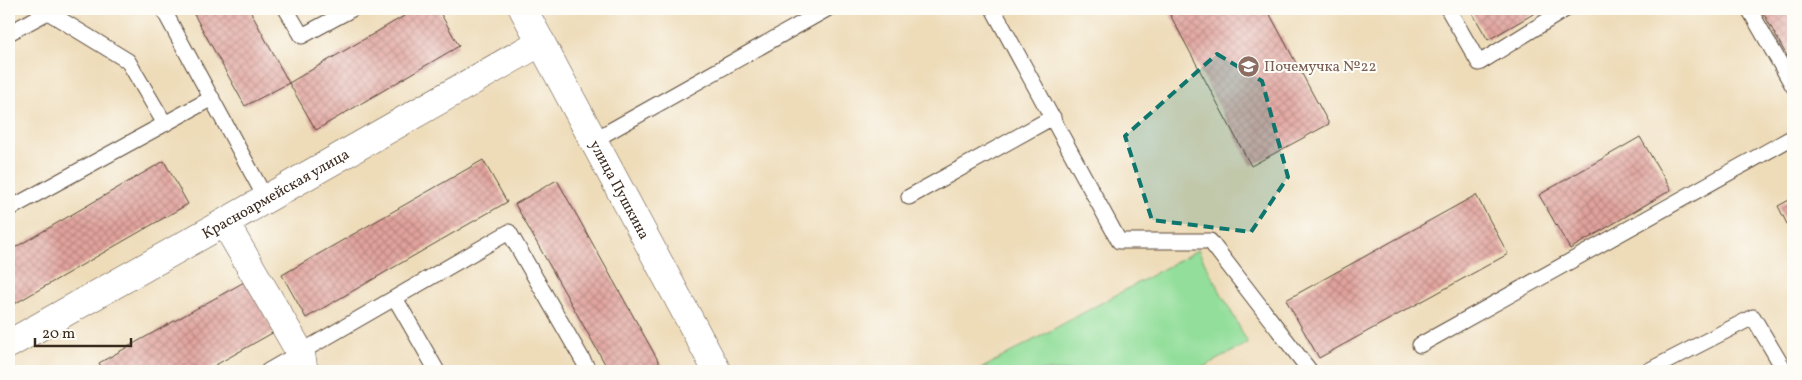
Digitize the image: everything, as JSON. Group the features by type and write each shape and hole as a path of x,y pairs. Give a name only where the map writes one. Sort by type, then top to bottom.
{"street":[{"name":"улица Пушкина","path":"524,9 717,371"},
{"name":"Красноармейская улица","path":"9,344 541,42"},
{"path":"225,223 302,362"}],"lane":[{"path":"163,9 266,199"},
{"path":"286,9 302,36 352,9"},
{"path":"594,140 827,9"},
{"path":"994,9 1119,241 1210,241 1310,371"},
{"path":"1448,9 1479,63 1566,9"},
{"path":"1749,9 1793,86"},
{"path":"9,33 48,12 128,61 164,124"},
{"path":"9,209 212,98"},
{"path":"910,197 1053,117"},
{"path":"1420,345 1793,137"},
{"path":"268,371 302,362 395,298 509,232 589,371"},
{"path":"395,298 437,371"},
{"path":"1648,371 1753,317 1785,371"}],"highlighted area":[{"path":"1217,54 1262,81 1288,177 1251,232 1152,220 1125,136"}],"green space":[{"path":"1198,250 1248,343 1196,371 977,371"}],"building":[{"path":"191,9 249,9 289,83 245,106"},
{"path":"416,9 438,9 459,46 316,130 289,83"},
{"name":"Почемучка №22","path":"1167,9 1267,9 1329,124 1251,166"},
{"path":"1470,9 1542,9 1488,40"},
{"path":"1761,9 1793,9 1793,67"},
{"path":"1640,137 1671,190 1570,249 1539,195"},
{"path":"483,160 507,202 306,318 282,275"},
{"path":"164,161 188,204 9,307 9,251"},
{"path":"557,180 664,371 609,371 515,204"},
{"path":"1476,195 1508,254 1319,358 1286,300"},
{"path":"1793,198 1793,236 1778,206"},
{"path":"246,281 274,332 205,371 104,371 99,363"}],"place":[{"name":"Почемучка №22","path":"1248,66"}]}
